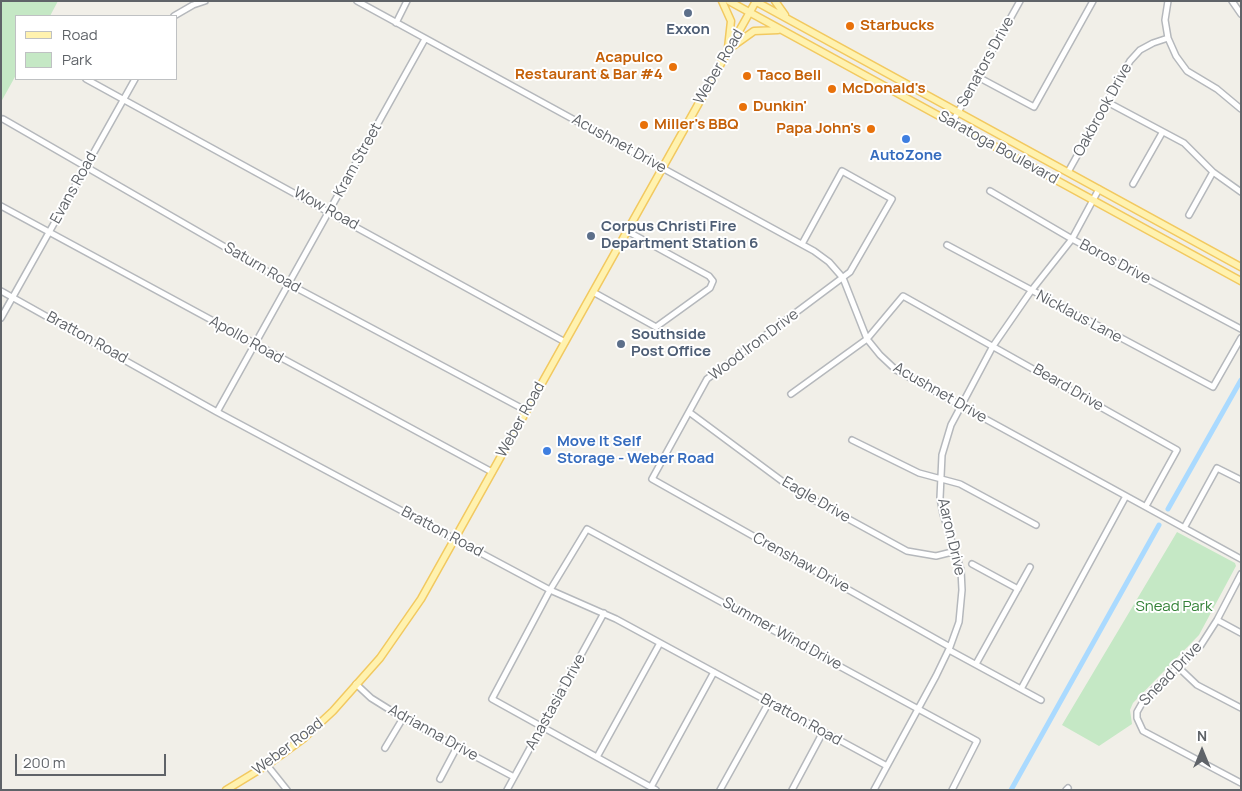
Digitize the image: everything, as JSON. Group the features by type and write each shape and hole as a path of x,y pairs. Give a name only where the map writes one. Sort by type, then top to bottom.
{"main road":[{"path":"722,1 731,21 728,50"},
{"name":"Saratoga Boulevard","path":"729,1 1241,281"},
{"name":"Weber Road","path":"226,790 267,766 310,733 333,711 380,658 420,599 756,1"},
{"name":"Saratoga Boulevard","path":"756,1 1241,267"},
{"path":"775,1 789,20"},
{"path":"728,50 754,31 772,29 783,31"}],"street":[{"path":"176,15 193,5 205,1"},
{"name":"Acushnet Drive","path":"358,1 802,244 829,262 843,278 867,338 880,355 896,370 1241,559"},
{"path":"396,23 407,1"},
{"name":"Senators Drive","path":"952,123 1020,1"},
{"path":"978,77 1034,107 1093,1"},
{"path":"1168,1 1165,20 1168,38 1176,56 1187,71 1217,89 1241,109"},
{"path":"1232,1 1241,14"},
{"name":"Oakbrook Drive","path":"1068,172 1109,103 1130,61 1147,46 1168,38"},
{"name":"Kram Street","path":"218,412 425,39"},
{"name":"Wow Road","path":"88,80 565,342"},
{"name":"Evans Road","path":"1,318 14,298 134,80"},
{"path":"1109,103 1162,133 1184,143 1213,172 1241,192"},
{"name":"Saturn Road","path":"4,119 290,284 525,410"},
{"path":"1133,184 1162,133"},
{"name":"Wood Iron Drive","path":"652,478 707,379 843,278 855,267 892,199 842,171 802,244"},
{"path":"1189,215 1213,172"},
{"name":"Aaron Drive","path":"874,790 950,648 959,622 962,590 956,551 943,514 940,479 946,438 960,406 993,346 1031,291 1072,239 1099,188"},
{"name":"Boros Drive","path":"990,191 1072,239 1241,329"},
{"name":"Apollo Road","path":"1,206 50,231 255,346 492,472"},
{"path":"593,292 656,327 710,288 713,281 709,276 627,231"},
{"name":"Nicklaus Lane","path":"946,245 1213,387 1241,338"},
{"name":"Bratton Road","path":"1,291 218,412 550,590 604,613 887,766"},
{"name":"Beard Drive","path":"867,338 903,296 1177,450 1146,506"},
{"path":"791,394 867,338"},
{"name":"Eagle Drive","path":"689,412 790,488 907,551 936,556 956,551"},
{"path":"852,440 919,473 960,484 1036,525"},
{"path":"1184,528 1217,468 1241,480"},
{"name":"Crenshaw Drive","path":"652,478 1041,700"},
{"path":"1021,689 1126,496"},
{"name":"Summer Wind Drive","path":"550,590 587,529 977,741 952,790"},
{"path":"972,564 1018,589"},
{"path":"976,664 1030,567"},
{"name":"Snead Drive","path":"1241,574 1217,620 1201,645 1139,705 1136,712 1143,731 1241,783"},
{"path":"550,590 492,699 654,788 714,672"},
{"name":"Anastasia Drive","path":"508,790 604,613"},
{"path":"1217,620 1241,633"},
{"path":"597,757 660,643"},
{"path":"1178,667 1196,685 1241,708"},
{"name":"Adrianna Drive","path":"356,684 371,698 403,718 514,777"},
{"path":"720,790 769,702"},
{"path":"385,748 403,718"},
{"path":"792,790 823,732"},
{"path":"440,779 457,747"},
{"path":"267,766 287,790"}],"green space":[{"path":"1,1 58,1 51,15 15,15 15,77 1,102"},
{"name":"Snead Park","path":"1177,532 1235,563 1236,566 1199,635 1133,703 1130,710 1132,724 1099,746 1062,725"}],"waterway":[{"path":"1168,509 1241,380"},
{"path":"1011,790 1159,525"}],"place":[{"name":"Exxon","path":"688,13"},
{"name":"Starbucks","path":"850,26"},
{"name":"Acapulco Restaurant & Bar #4","path":"673,67"},
{"name":"Taco Bell","path":"747,76"},
{"name":"McDonald's","path":"832,89"},
{"name":"Dunkin'","path":"743,107"},
{"name":"Miller's BBQ","path":"644,125"},
{"name":"Papa John's","path":"871,129"},
{"name":"AutoZone","path":"906,139"},
{"name":"Corpus Christi Fire Department Station 6","path":"591,236"},
{"name":"Southside Post Office","path":"621,344"},
{"name":"Move It Self Storage - Weber Road","path":"547,451"}]}
